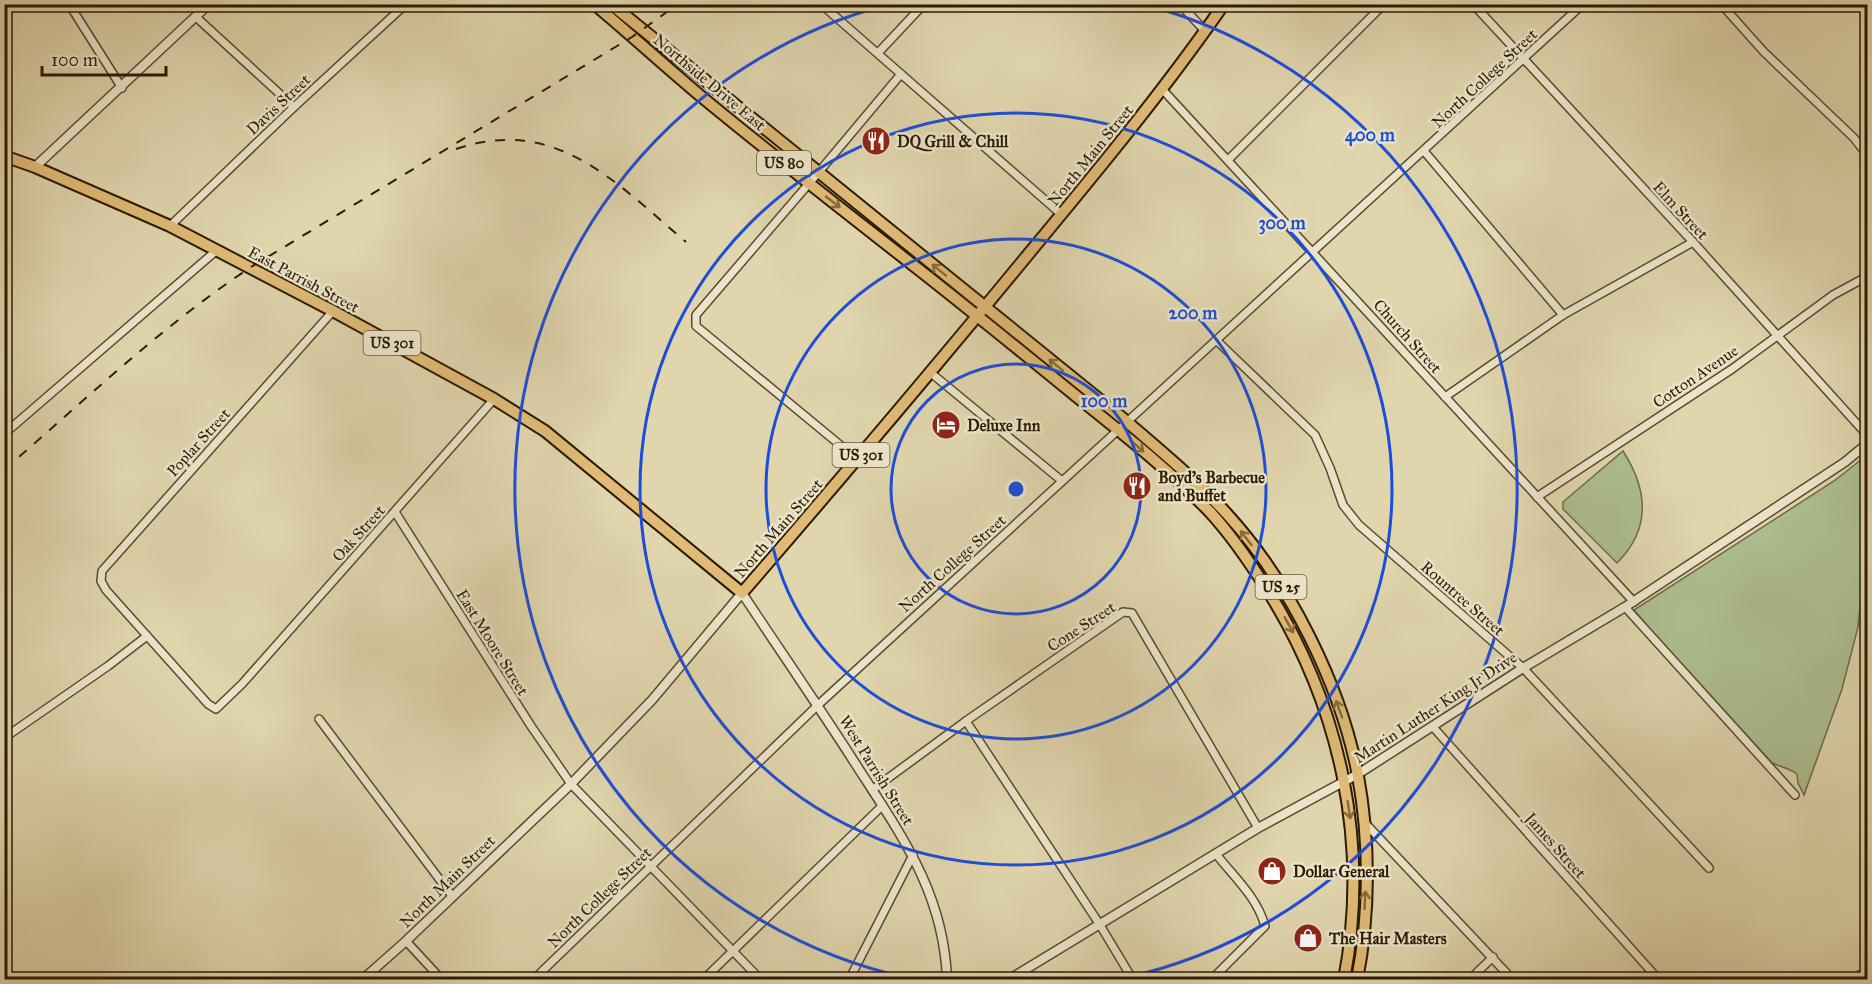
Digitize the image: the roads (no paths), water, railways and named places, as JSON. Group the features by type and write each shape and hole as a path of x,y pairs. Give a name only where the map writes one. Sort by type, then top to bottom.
{"main road":[{"name":"Northside Drive East","path":"594,4 705,99 810,183 982,311"},
{"name":"Northside Drive East","path":"611,4 982,311"},
{"name":"North Main Street","path":"742,593 982,311 1162,90 1224,4"},
{"name":"East Parrish Street","path":"4,156 35,167 170,226 333,310 494,399 545,431 742,593"},
{"name":"US 25","path":"982,311 1126,422 1189,475 1228,514 1269,568 1298,614 1320,659 1345,726 1358,774 1364,822 1366,874 1364,925 1357,980"},
{"name":"US 25","path":"982,311 1177,481 1212,515 1254,568 1291,628 1312,674 1329,720 1344,783 1353,837 1354,891 1351,944 1344,980"}],"street":[{"path":"69,4 122,88"},
{"path":"35,167 122,88 209,4"},
{"name":"Davis Street","path":"170,226 406,4"},
{"path":"821,4 1061,214"},
{"path":"878,53 924,4"},
{"path":"1180,4 1205,31"},
{"path":"1228,160 1384,4"},
{"name":"Elm Street","path":"1473,4 1868,436"},
{"path":"1721,4 1764,52 1854,138 1868,156"},
{"name":"North College Street","path":"533,980 818,705 1582,5"},
{"path":"196,17 294,107"},
{"path":"857,459 696,326 696,315 901,74"},
{"name":"Church Street","path":"1162,90 1314,252 1634,602"},
{"path":"1424,151 1563,315"},
{"path":"1445,397 1563,315 1693,242"},
{"path":"4,434 217,250"},
{"name":"Cotton Avenue","path":"1536,497 1732,369 1833,295 1868,276"},
{"name":"Poplar Street","path":"147,636 110,595 101,580 102,571 333,310"},
{"name":"Rountree Street","path":"1216,340 1315,435 1330,468 1343,506 1359,525 1523,668 1709,868"},
{"path":"931,373 1062,481"},
{"name":"Oak Street","path":"147,636 208,704 216,709 242,684 494,399"},
{"name":"Martin Luther King Jr Drive","path":"1008,980 1258,828 1344,783 1433,728 1523,668 1634,602 1845,462 1868,443"},
{"name":"East Moore Street","path":"395,512 531,726 571,784 734,950 757,978"},
{"name":"West Parrish Street","path":"742,593 818,705 913,855 934,901 946,954 947,980"},
{"name":"North Main Street","path":"362,980 571,784 652,700 742,593"},
{"path":"1625,607 1795,795"},
{"name":"Cone Street","path":"872,790 966,721 1123,612 1132,613 1258,828"},
{"path":"4,738 147,636"},
{"path":"319,719 452,896"},
{"path":"966,721 1100,924 1133,980"},
{"name":"James Street","path":"1433,728 1659,980"},
{"path":"703,980 882,806"},
{"path":"1364,822 1513,980"},
{"path":"1211,980 1264,926 1261,912 1255,901 1216,854"},
{"path":"849,980 913,855"},
{"path":"406,941 442,980"},
{"path":"1469,980 1493,957"}],"railway":[{"path":"4,470 155,339 251,267 632,37 678,4"},
{"path":"456,149 492,141 524,141 554,148 582,161 609,178 686,242"}],"place":[{"name":"DQ Grill & Chill","path":"876,141"},
{"name":"Deluxe Inn","path":"946,425"},
{"name":"Boyd's Barbecue and Buffet","path":"1137,486"},
{"name":"Dollar General","path":"1272,871"},
{"name":"The Hair Masters","path":"1308,938"}]}
